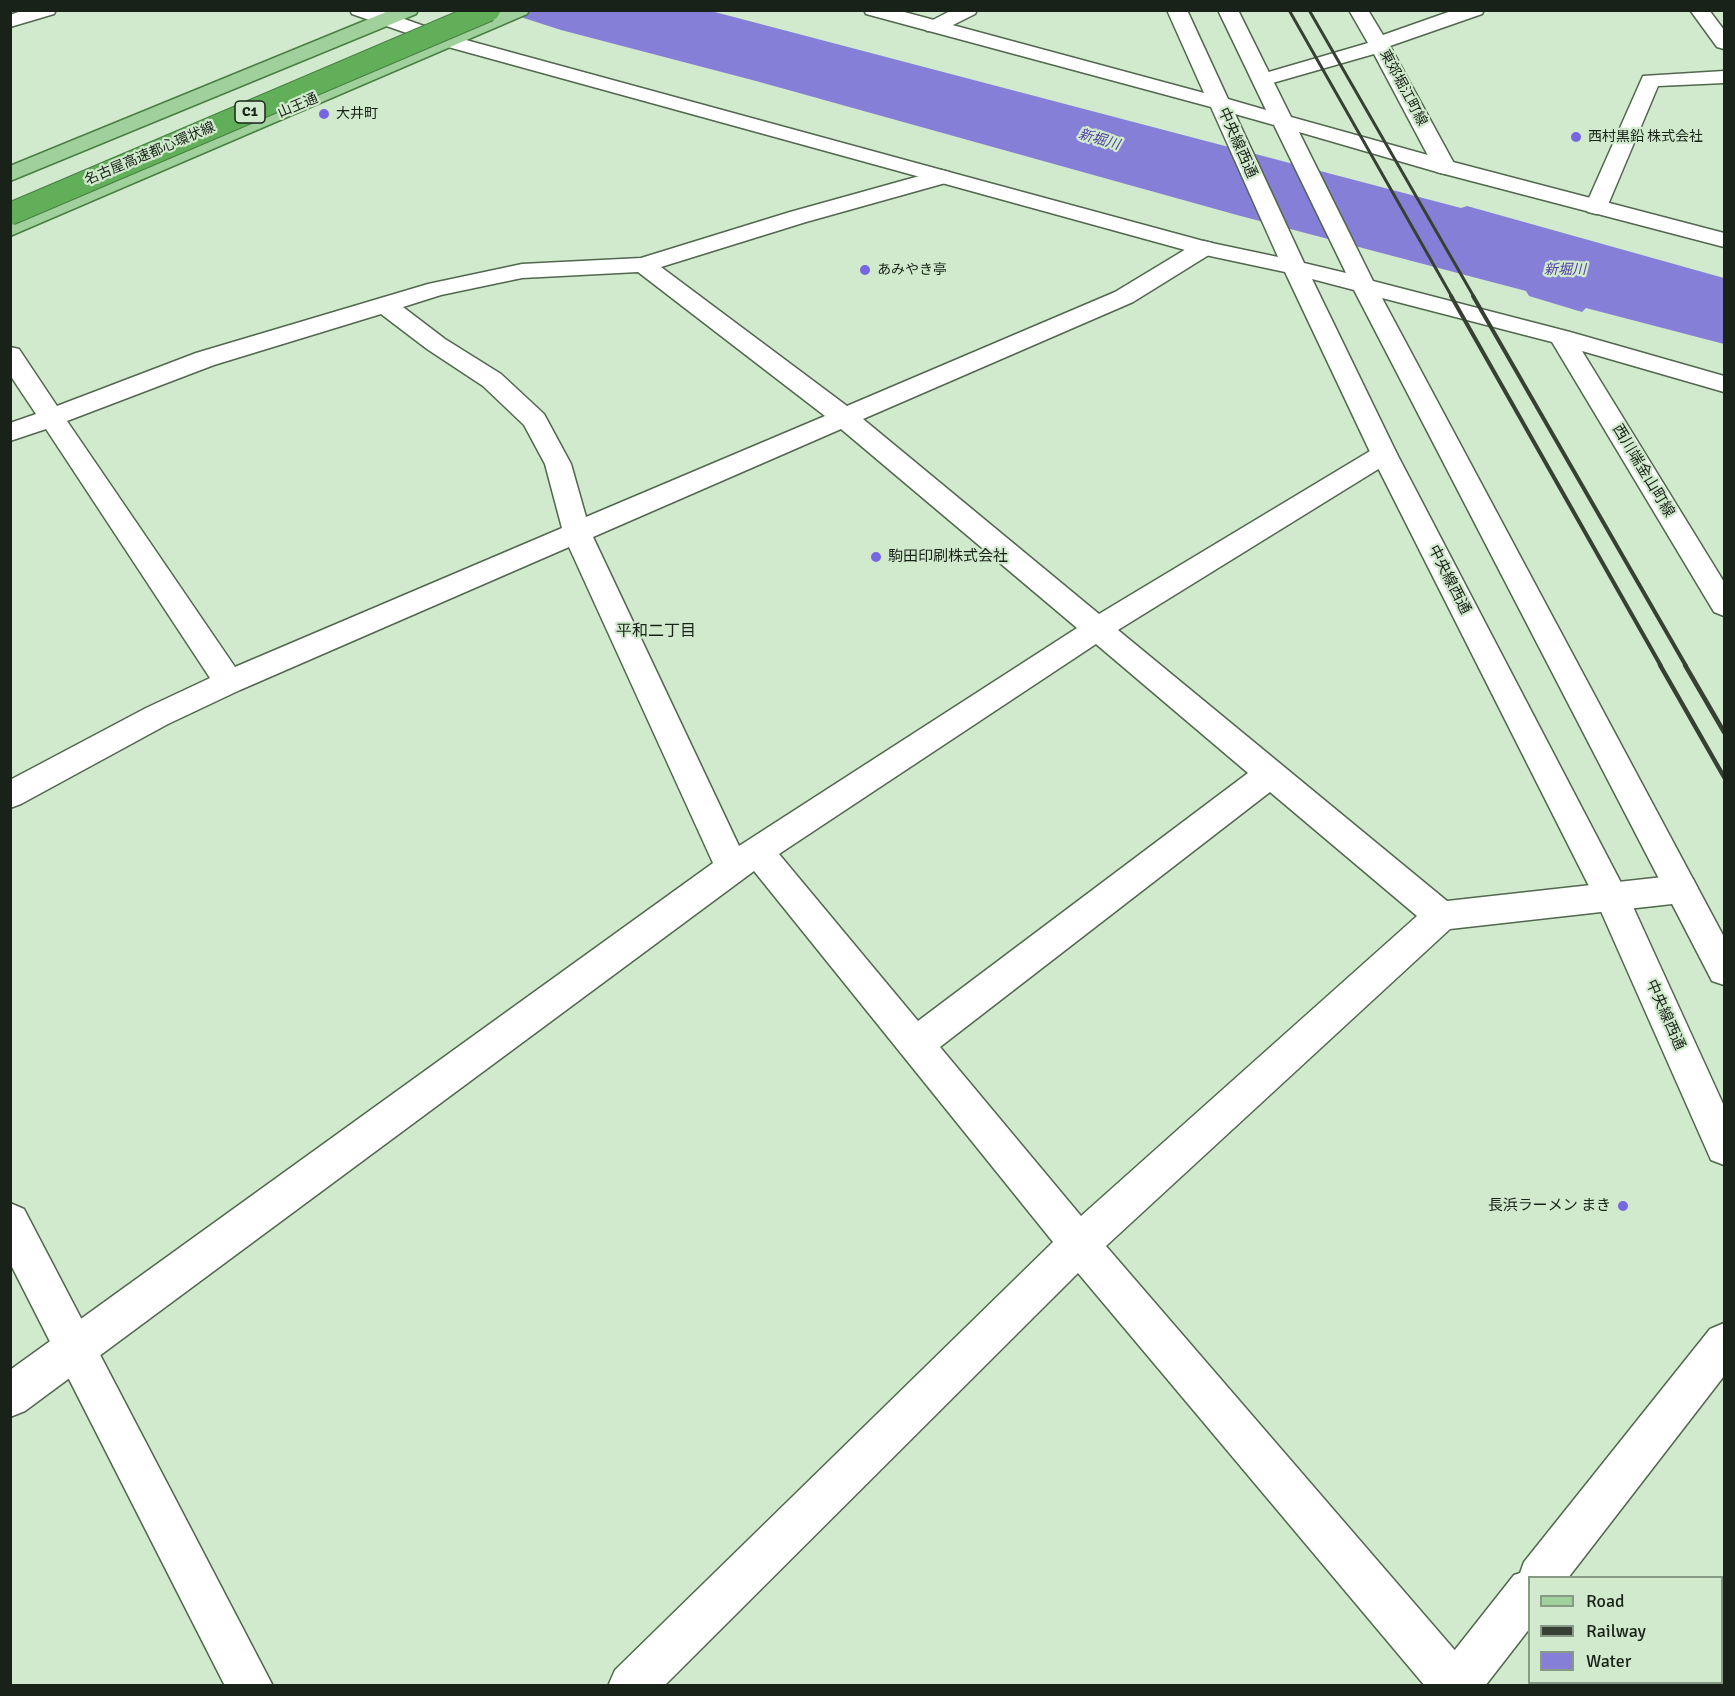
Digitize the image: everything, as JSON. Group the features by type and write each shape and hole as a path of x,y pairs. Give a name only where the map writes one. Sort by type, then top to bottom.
{"highway":[{"name":"名古屋高速都心環状線","path":"10,214 503,13"}],"main road":[{"path":"10,174 409,10"},
{"name":"山王通","path":"10,229 447,41 503,13"}],"street":[{"path":"10,21 47,10"},
{"path":"359,10 447,41 1204,248 1289,257 1358,274 1561,337 1725,384"},
{"path":"873,10 1219,103 1445,167 1725,240"},
{"path":"934,27 968,10"},
{"name":"中央線西通","path":"1178,10 1289,257 1384,454 1612,898 1725,1147"},
{"path":"1228,10 1358,274 1725,970"},
{"name":"東郊堀江町線","path":"1358,10 1379,44 1445,167"},
{"path":"1262,80 1379,44 1475,10"},
{"path":"1699,10 1725,43"},
{"path":"1596,207 1650,80 1725,77"},
{"path":"10,433 205,359 436,289 522,271 643,266 798,217 941,177"},
{"path":"10,795 157,716 229,682 1124,297 1204,248"},
{"path":"643,266 845,418 1441,916"},
{"path":"385,305 436,344 492,380 535,420 558,464 577,533 744,859 916,1044 1079,1244 1455,1685 1528,1594"},
{"name":"西川端金山町線","path":"1561,337 1725,605"},
{"path":"10,355 229,682"},
{"path":"10,1396 744,859 1097,629 1384,454"},
{"path":"916,1044 1270,774"},
{"path":"631,1686 1079,1244 1441,916 1681,889"},
{"path":"10,1222 250,1686"},
{"path":"1542,1576 1725,1343"}],"water":[{"name":"新堀川","path":"502,11 711,11 1461,208 1467,206 1724,278 1724,344 1586,308 1582,312 1529,296 1526,291 1237,215 756,81 561,30"}],"railway":[{"path":"1289,10 1452,297"},
{"path":"1309,10 1474,297"},
{"path":"1451,296 1661,666"},
{"path":"1473,296 1686,666"},
{"path":"1660,665 1724,777"},
{"path":"1685,665 1724,732"}],"place":[{"name":"大井町","path":"324,114"},
{"name":"西村黒鉛 株式会社","path":"1576,137"},
{"name":"あみやき亭","path":"865,270"},
{"name":"駒田印刷株式会社","path":"876,557"},
{"name":"長浜ラーメン まき","path":"1623,1206"}],"district":[{"name":"平和二丁目","path":"656,632"}]}
